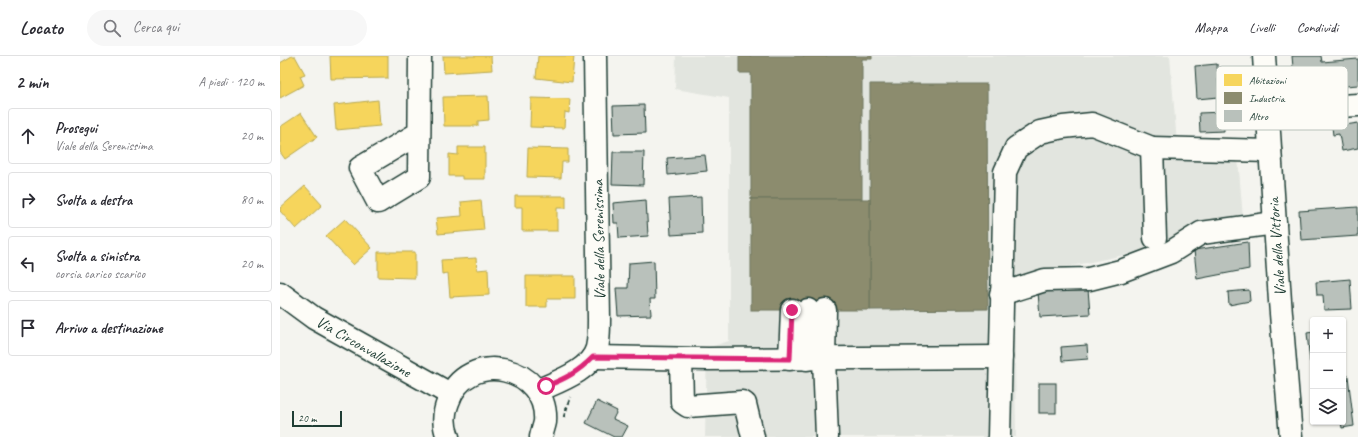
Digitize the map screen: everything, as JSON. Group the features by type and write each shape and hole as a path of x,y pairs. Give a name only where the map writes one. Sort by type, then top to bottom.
{"street":[{"path":"419,133 420,56"},
{"name":"Viale della Serenissima","path":"595,56 596,347"},
{"name":"Viale della Vittoria","path":"1264,56 1265,66"},
{"path":"1348,106 1358,105"},
{"path":"999,437 1004,172 1016,148 1040,132 1063,127 1092,124 1152,148 1270,151"},
{"name":"Viale della Vittoria","path":"1268,130 1291,437"},
{"path":"1152,148 1155,238"},
{"path":"1001,294 1045,280 1089,279 1121,271 1171,252 1201,233 1275,223"},
{"name":"Via Circonvallazione","path":"280,293 314,318 450,394"},
{"path":"813,359 814,310 813,359 827,437"},
{"path":"536,391 569,377 586,365 596,347 681,358 813,359 1001,357"},
{"path":"681,358 682,402 688,406 742,402 745,404 753,437"},
{"path":"448,437 445,428 444,411 450,394 461,381 475,372 492,368 510,371 525,378 536,391 544,411 545,422 541,437"}],"shaded area":[{"path":"676,56 1170,56 1177,144 1237,146 1244,230 1038,273 1014,286 1016,437 705,437 707,348 729,341 729,98 675,89"}],"building: Abitazioni":[{"path":"292,56 295,56 305,74 300,76 304,85 280,98 280,63"},
{"path":"330,56 388,56 388,78 331,79"},
{"path":"443,56 491,56 492,70 444,73"},
{"path":"538,56 574,56 572,82 536,78"},
{"path":"488,96 489,120 478,121 478,126 444,126 443,97"},
{"path":"531,98 570,99 569,113 565,112 564,128 530,127"},
{"path":"378,100 380,126 336,130 334,105"},
{"path":"301,113 317,137 285,159 280,152 280,127"},
{"path":"458,147 485,147 485,179 462,179 462,176 449,176 449,154 458,155"},
{"path":"528,148 568,149 568,162 562,162 561,178 527,177"},
{"path":"305,186 322,205 296,229 280,211 280,208"},
{"path":"515,196 566,196 566,208 557,208 557,231 522,231 522,207 515,207"},
{"path":"481,200 484,230 438,234 436,218 462,216 461,202"},
{"path":"345,219 372,248 353,265 326,236"},
{"path":"378,252 415,252 415,278 378,277"},
{"path":"476,258 477,270 488,269 489,295 450,297 448,273 442,274 441,260"},
{"path":"526,276 575,276 575,299 547,299 547,307 526,307"}],"building: Industria":[{"path":"739,56 872,56 872,59 862,59 862,199 751,199 751,73 739,73"},
{"path":"870,84 987,84 988,309 870,310"},
{"path":"751,199 870,199 870,310 751,310"}],"building: Altro":[{"path":"1292,56 1321,56 1322,62 1358,59 1358,85 1348,86 1348,66 1293,66"},
{"path":"1217,64 1216,97 1197,99 1195,66"},
{"path":"644,105 645,133 614,134 613,106"},
{"path":"1216,112 1216,130 1224,131 1200,132 1199,113"},
{"path":"1358,123 1358,148 1342,151 1339,134 1333,135 1332,130 1348,130 1348,125"},
{"path":"613,152 644,152 643,185 612,184"},
{"path":"705,155 707,171 668,175 667,158"},
{"path":"701,197 702,233 671,235 669,199"},
{"path":"646,200 648,236 619,238 618,223 614,223 613,203"},
{"path":"1358,207 1358,236 1301,240 1299,211"},
{"path":"1248,242 1249,269 1197,279 1194,250"},
{"path":"654,261 655,299 650,299 651,315 618,316 616,288 628,288 629,263"},
{"path":"1350,279 1352,309 1324,310 1323,295 1317,295 1316,282"},
{"path":"1088,289 1090,314 1040,317 1038,292"},
{"path":"1249,290 1250,301 1229,305 1228,292"},
{"path":"1310,332 1310,362 1307,333"},
{"path":"1087,345 1088,359 1062,361 1061,347"},
{"path":"1346,376 1348,376 1354,426 1342,428 1342,425 1346,425"},
{"path":"1039,383 1056,383 1056,413 1039,413"},
{"path":"597,401 617,411 613,419 628,426 622,437 614,437 586,423"}],"route":[{"path":"546,386 569,377 586,365 593,357 790,359 792,310"}]}
